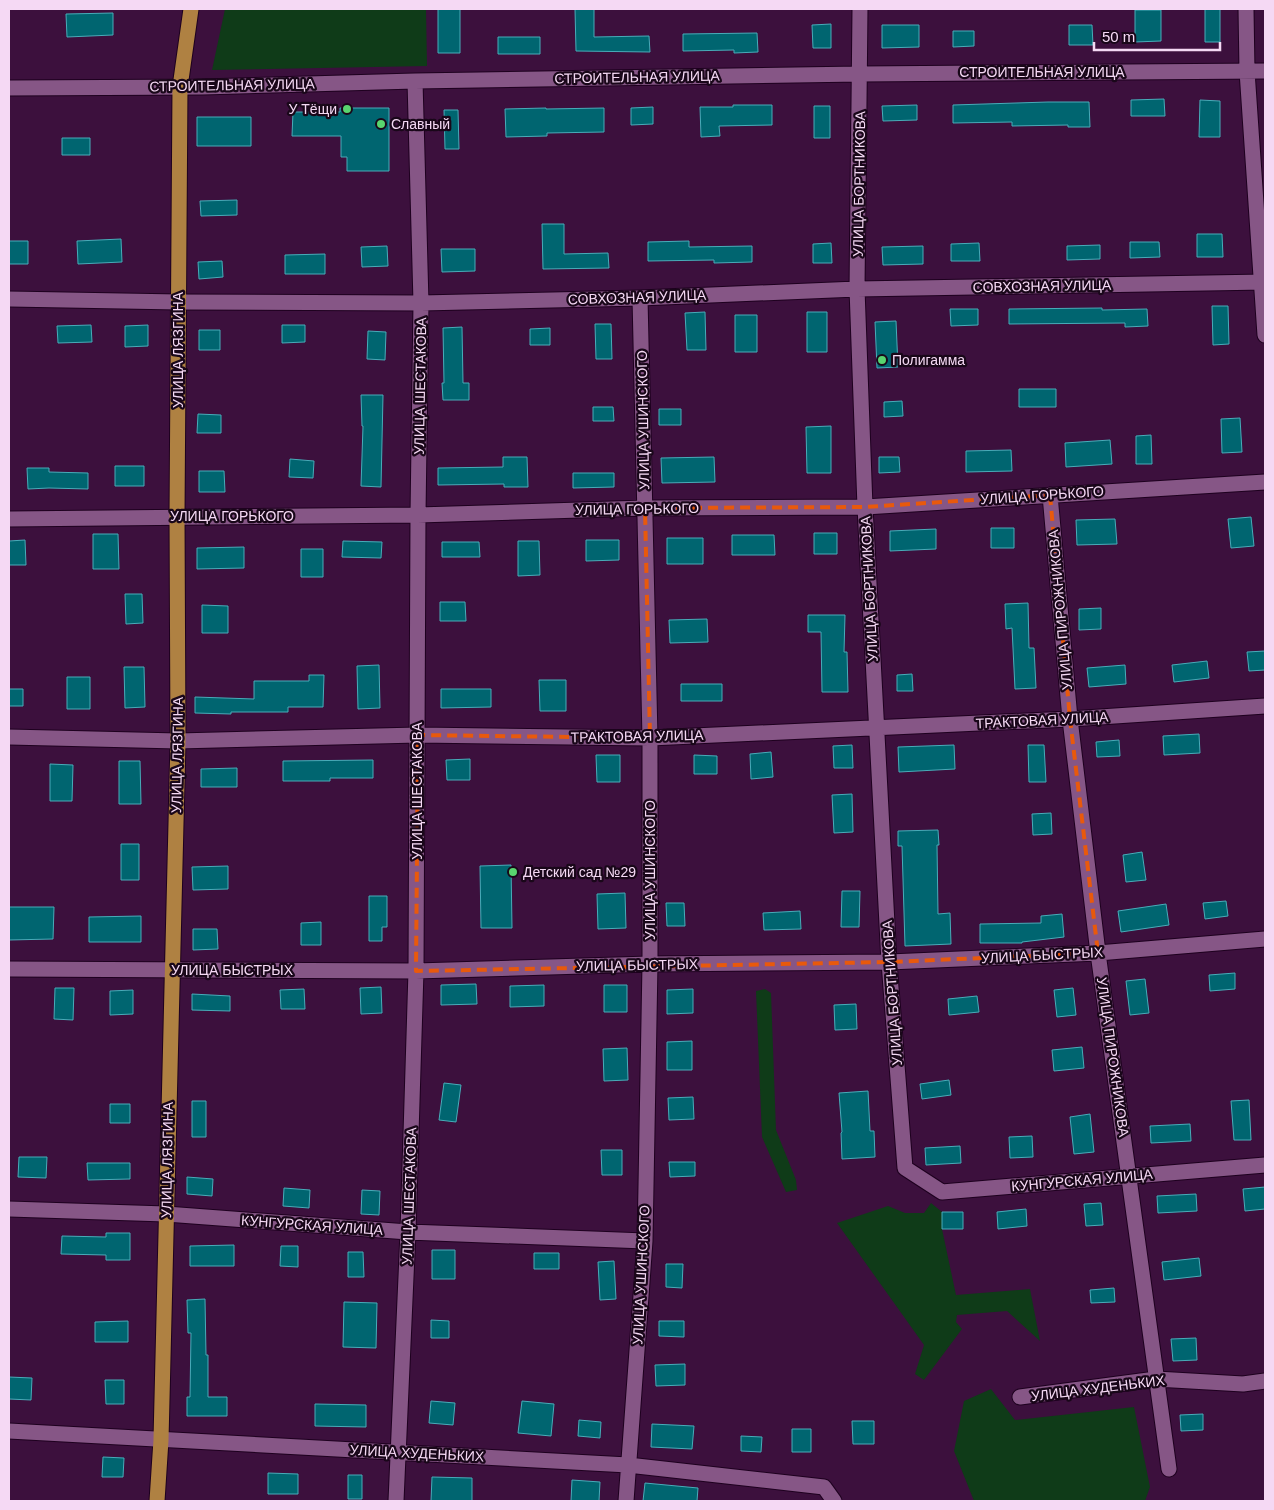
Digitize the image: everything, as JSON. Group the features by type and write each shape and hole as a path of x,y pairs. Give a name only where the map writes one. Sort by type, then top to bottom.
{"main road":[{"name":"УЛИЦА ЛЯЗГИНА","path":"157,1501 161,1440 178,741 177,516 180,87 190,9"}],"street":[{"name":"УЛИЦА БОРТНИКОВА","path":"860,9 858,289 865,507 889,962 906,1168"},
{"path":"1246,9 1247,71 1263,282 1265,335"},
{"name":"СТРОИТЕЛЬНАЯ УЛИЦА","path":"9,88 202,87 415,81 860,74 1265,71"},
{"name":"УЛИЦА ШЕСТАКОВА","path":"396,1501 408,1232 416,971 421,303 415,81"},
{"name":"СОВХОЗНАЯ УЛИЦА","path":"9,299 421,303 640,298 858,289 1263,282"},
{"name":"УЛИЦА УШИНСКОГО","path":"626,1501 645,1241 650,964 650,738 640,298"},
{"name":"УЛИЦА ГОРЬКОГО","path":"9,519 418,515 646,508 865,507 1265,482"},
{"name":"УЛИЦА ПИРОЖНИКОВА","path":"1050,495 1070,719 1098,953 1169,1469"},
{"name":"ТРАКТОВАЯ УЛИЦА","path":"9,737 178,741 418,735 650,738 1070,719 1265,706"},
{"name":"УЛИЦА БЫСТРЫХ","path":"9,969 416,971 650,964 889,962 1098,953 1265,939"},
{"name":"КУНГУРСКАЯ УЛИЦА","path":"906,1168 942,1192 1265,1165"},
{"name":"КУНГУРСКАЯ УЛИЦА","path":"9,1209 166,1214 408,1232 645,1241"},
{"name":"УЛИЦА ХУДЕНЬКИХ","path":"1020,1397 1156,1378 1242,1384 1265,1381"},
{"name":"УЛИЦА ХУДЕНЬКИХ","path":"9,1431 628,1465 824,1487 834,1501"}],"highlighted area":[{"path":"1050,495 1070,719 1098,953 889,962 416,971 418,735 650,738 645,508 865,507"}],"green space":[{"path":"225,9 426,9 427,66 212,70"},
{"path":"765,989 771,993 776,1130 796,1180 797,1190 786,1192 762,1137 756,991"},
{"path":"931,1203 942,1212 942,1229 956,1295 1030,1289 1040,1341 1007,1311 957,1315 956,1322 962,1329 924,1380 915,1374 924,1345 837,1223 888,1206 905,1213 924,1213"},
{"path":"991,1389 1015,1420 1134,1407 1150,1487 1145,1501 974,1501 954,1451 964,1401"}],"building":[{"path":"438,9 460,9 460,53 438,53"},
{"path":"575,9 594,9 594,37 649,36 650,52 576,51"},
{"path":"1205,9 1220,9 1220,42 1205,42"},
{"path":"1135,10 1161,10 1161,41 1135,42"},
{"path":"113,13 113,35 67,37 66,14"},
{"path":"831,24 831,48 813,48 812,25"},
{"path":"882,25 919,25 919,47 882,48"},
{"path":"1069,25 1092,25 1093,45 1069,45"},
{"path":"953,31 974,31 974,46 953,47"},
{"path":"757,33 758,52 734,53 734,50 683,51 683,34"},
{"path":"498,37 540,37 540,54 498,54"},
{"path":"1164,99 1165,116 1131,116 1131,100"},
{"path":"1200,100 1220,101 1220,137 1199,137"},
{"path":"1089,102 1090,127 1068,127 1068,125 1012,126 1012,122 953,123 953,105"},
{"path":"733,105 772,105 772,125 719,126 720,136 701,137 700,107 733,107"},
{"path":"917,105 917,120 883,121 882,106"},
{"path":"814,106 830,106 830,138 814,138"},
{"path":"653,107 653,124 631,125 631,108"},
{"path":"340,108 389,108 389,171 347,171 347,157 341,157 341,136 292,136 293,112 340,112"},
{"path":"604,108 604,132 547,133 547,136 506,137 505,109"},
{"path":"444,110 458,110 459,149 445,149"},
{"path":"197,117 251,117 251,146 197,146"},
{"path":"62,138 90,138 90,155 62,155"},
{"path":"237,200 237,215 201,216 200,201"},
{"path":"542,224 564,224 564,254 608,253 609,268 543,269"},
{"path":"1197,234 1222,234 1223,257 1197,257"},
{"path":"121,239 122,262 78,264 77,241"},
{"path":"9,241 28,241 28,264 9,264"},
{"path":"689,241 689,247 752,246 752,262 714,263 714,260 648,261 648,242"},
{"path":"1130,242 1159,242 1160,257 1130,258"},
{"path":"831,243 832,263 813,263 813,244"},
{"path":"979,243 980,261 951,261 951,244"},
{"path":"1100,245 1100,259 1067,260 1067,246"},
{"path":"387,246 388,266 362,267 361,247"},
{"path":"923,246 923,264 883,265 882,247"},
{"path":"441,249 475,249 475,271 442,272"},
{"path":"325,254 325,274 285,274 285,255"},
{"path":"222,261 223,277 199,279 198,262"},
{"path":"1212,306 1228,306 1229,344 1213,345"},
{"path":"1102,308 1102,310 1147,309 1148,326 1125,327 1125,323 1009,324 1009,309"},
{"path":"950,309 978,309 978,325 951,326"},
{"path":"705,312 706,350 687,350 685,313"},
{"path":"807,312 827,312 827,352 807,352"},
{"path":"735,315 757,315 757,352 735,352"},
{"path":"896,321 898,367 877,368 875,322"},
{"path":"595,324 611,324 612,359 596,359"},
{"path":"91,325 92,342 58,343 57,326"},
{"path":"148,325 148,346 125,347 125,326"},
{"path":"282,325 305,325 305,342 282,343"},
{"path":"462,327 463,383 469,383 469,400 443,400 443,328"},
{"path":"550,328 550,345 530,345 530,329"},
{"path":"199,330 220,330 220,350 199,350"},
{"path":"368,331 386,332 385,360 367,359"},
{"path":"1019,389 1056,389 1056,407 1019,407"},
{"path":"361,395 383,395 381,487 361,486 363,426"},
{"path":"902,401 903,416 884,417 884,402"},
{"path":"593,407 613,407 614,421 593,421"},
{"path":"659,409 681,409 681,425 659,425"},
{"path":"198,414 221,415 221,433 197,433"},
{"path":"1240,418 1242,452 1222,453 1221,419"},
{"path":"831,426 831,473 807,473 806,427"},
{"path":"1151,435 1152,464 1136,464 1136,436"},
{"path":"1110,440 1112,464 1066,467 1065,443"},
{"path":"1011,450 1012,471 966,472 966,451"},
{"path":"503,457 527,457 528,487 504,487 504,484 438,485 438,468 503,467"},
{"path":"714,457 715,482 662,483 661,458"},
{"path":"879,457 899,457 900,472 879,473"},
{"path":"290,459 314,461 313,478 289,477"},
{"path":"115,466 144,466 144,486 115,486"},
{"path":"27,468 49,468 49,472 88,473 88,489 28,489"},
{"path":"199,471 224,471 225,492 199,492"},
{"path":"573,473 614,473 614,487 573,488"},
{"path":"1251,517 1254,546 1231,548 1228,519"},
{"path":"1115,519 1117,544 1077,545 1076,520"},
{"path":"991,528 1014,528 1014,548 991,548"},
{"path":"936,529 936,549 890,551 890,531"},
{"path":"814,533 837,533 837,554 814,554"},
{"path":"93,534 118,534 119,569 93,569"},
{"path":"732,535 774,535 775,555 732,555"},
{"path":"667,538 703,538 703,564 667,564"},
{"path":"25,540 26,565 9,565 9,541"},
{"path":"586,540 619,540 619,560 586,561"},
{"path":"343,541 382,542 381,558 342,557"},
{"path":"518,541 539,541 540,575 518,576"},
{"path":"442,542 479,542 480,557 442,557"},
{"path":"244,547 244,568 197,569 197,548"},
{"path":"301,549 323,549 323,577 301,577"},
{"path":"125,594 142,594 143,623 126,624"},
{"path":"440,602 465,602 466,621 440,621"},
{"path":"1028,603 1029,648 1034,648 1036,688 1015,689 1012,628 1006,629 1005,604"},
{"path":"202,605 228,606 228,633 202,633"},
{"path":"1101,608 1101,629 1079,630 1079,609"},
{"path":"808,615 845,615 844,652 847,652 848,692 822,692 821,632 808,632"},
{"path":"707,619 708,642 670,643 669,620"},
{"path":"1265,651 1265,670 1249,671 1247,652"},
{"path":"1207,661 1209,678 1174,682 1172,665"},
{"path":"379,665 380,708 358,709 357,666"},
{"path":"1125,665 1126,684 1089,687 1087,668"},
{"path":"124,667 144,667 145,707 125,708"},
{"path":"912,674 913,691 897,691 897,675"},
{"path":"309,675 324,675 323,707 288,707 288,712 195,713 195,697 254,699 254,681 309,681"},
{"path":"67,677 90,677 90,709 67,709"},
{"path":"539,680 566,680 566,711 540,711"},
{"path":"681,684 722,684 722,701 681,701"},
{"path":"9,689 23,689 23,706 9,706"},
{"path":"441,689 491,689 491,707 441,708"},
{"path":"1199,734 1200,753 1164,755 1163,736"},
{"path":"1119,740 1120,756 1097,757 1096,742"},
{"path":"852,745 853,768 834,768 833,746"},
{"path":"954,745 955,769 899,772 898,747"},
{"path":"1028,745 1044,745 1046,782 1029,782"},
{"path":"771,752 773,777 751,779 750,754"},
{"path":"596,755 620,755 620,782 597,782"},
{"path":"694,755 717,756 717,774 694,774"},
{"path":"470,759 470,780 447,780 446,760"},
{"path":"373,760 373,778 330,778 330,781 283,781 283,761"},
{"path":"119,761 140,761 141,804 119,804"},
{"path":"50,764 73,765 72,801 50,801"},
{"path":"237,768 237,787 201,787 201,769"},
{"path":"852,794 853,832 834,833 832,795"},
{"path":"1051,813 1052,834 1033,835 1032,814"},
{"path":"938,830 938,914 950,913 951,944 905,946 902,846 898,846 898,831"},
{"path":"121,844 139,844 139,880 121,880"},
{"path":"1142,852 1146,880 1126,882 1123,855"},
{"path":"511,865 512,928 481,928 480,866"},
{"path":"228,866 228,889 193,890 192,867"},
{"path":"842,891 860,891 859,927 841,927"},
{"path":"625,893 626,928 598,929 597,894"},
{"path":"369,896 387,896 387,927 382,927 382,941 369,941"},
{"path":"1226,901 1228,916 1205,919 1203,903"},
{"path":"666,903 684,903 685,926 667,926"},
{"path":"1166,904 1169,925 1121,932 1118,911"},
{"path":"9,907 54,907 53,939 9,940"},
{"path":"800,911 801,929 764,930 763,913"},
{"path":"1062,914 1064,937 1022,943 980,943 980,924 1041,923 1041,916"},
{"path":"141,916 141,942 89,942 89,917"},
{"path":"321,922 321,945 301,945 301,923"},
{"path":"193,929 217,929 218,949 193,950"},
{"path":"1235,973 1235,989 1210,991 1209,975"},
{"path":"1145,979 1149,1013 1130,1015 1126,981"},
{"path":"476,984 477,1004 441,1005 441,985"},
{"path":"544,985 544,1006 510,1007 510,986"},
{"path":"604,985 627,985 627,1012 604,1012"},
{"path":"381,987 382,1013 361,1014 360,988"},
{"path":"55,988 74,988 73,1020 54,1019"},
{"path":"1073,988 1076,1015 1057,1017 1054,990"},
{"path":"304,989 305,1009 281,1009 280,990"},
{"path":"693,989 693,1013 667,1014 667,990"},
{"path":"133,990 133,1014 110,1015 110,991"},
{"path":"192,994 230,996 230,1011 192,1010"},
{"path":"977,996 979,1012 949,1015 948,999"},
{"path":"856,1004 857,1029 835,1030 834,1005"},
{"path":"692,1041 692,1070 667,1070 667,1042"},
{"path":"1082,1047 1084,1068 1054,1071 1052,1050"},
{"path":"627,1048 628,1080 604,1081 603,1049"},
{"path":"949,1080 951,1095 922,1099 920,1084"},
{"path":"444,1083 461,1085 456,1122 439,1120"},
{"path":"868,1091 870,1131 874,1131 875,1157 842,1159 839,1093"},
{"path":"693,1097 694,1119 669,1120 668,1098"},
{"path":"1249,1100 1251,1140 1234,1140 1231,1101"},
{"path":"192,1101 206,1101 206,1137 192,1137"},
{"path":"110,1104 130,1104 130,1123 110,1123"},
{"path":"1090,1114 1094,1152 1074,1154 1070,1117"},
{"path":"1190,1124 1191,1141 1151,1143 1150,1126"},
{"path":"1032,1136 1033,1157 1010,1158 1009,1137"},
{"path":"960,1146 961,1163 926,1165 925,1148"},
{"path":"601,1150 622,1150 622,1175 602,1175"},
{"path":"19,1157 47,1157 46,1178 18,1177"},
{"path":"669,1162 695,1162 695,1176 670,1177"},
{"path":"87,1163 130,1163 130,1179 88,1180"},
{"path":"187,1177 213,1179 212,1196 187,1194"},
{"path":"1265,1187 1265,1209 1245,1211 1243,1189"},
{"path":"284,1188 310,1190 309,1208 283,1206"},
{"path":"362,1190 380,1191 379,1215 361,1214"},
{"path":"1196,1194 1197,1211 1158,1213 1157,1196"},
{"path":"1101,1203 1103,1225 1086,1226 1084,1204"},
{"path":"1026,1209 1027,1226 998,1229 997,1212"},
{"path":"942,1212 963,1212 963,1229 942,1229"},
{"path":"106,1233 130,1233 130,1260 106,1260 106,1255 61,1254 62,1236 106,1237"},
{"path":"234,1245 234,1266 190,1266 190,1246"},
{"path":"281,1246 298,1246 298,1267 280,1266"},
{"path":"432,1250 455,1250 455,1279 432,1279"},
{"path":"348,1252 363,1252 364,1277 348,1277"},
{"path":"534,1253 559,1253 559,1269 534,1269"},
{"path":"1199,1258 1201,1276 1164,1280 1162,1262"},
{"path":"614,1261 616,1299 600,1300 598,1262"},
{"path":"666,1264 683,1264 682,1288 666,1287"},
{"path":"1114,1288 1115,1302 1091,1303 1090,1290"},
{"path":"205,1299 208,1397 227,1397 227,1416 187,1416 187,1397 190,1397 191,1333 188,1333 187,1300"},
{"path":"344,1302 377,1303 376,1348 343,1347"},
{"path":"431,1320 449,1321 449,1338 431,1338"},
{"path":"128,1321 128,1342 95,1342 95,1322"},
{"path":"659,1321 684,1321 684,1337 659,1336"},
{"path":"1196,1338 1197,1360 1173,1361 1171,1339"},
{"path":"685,1364 685,1385 656,1386 655,1365"},
{"path":"9,1377 32,1378 31,1400 9,1399"},
{"path":"105,1380 124,1380 124,1404 106,1404"},
{"path":"431,1401 455,1403 453,1425 429,1423"},
{"path":"522,1401 554,1404 551,1436 518,1433"},
{"path":"315,1404 366,1405 366,1427 315,1426"},
{"path":"1203,1414 1203,1430 1181,1431 1180,1415"},
{"path":"579,1420 601,1422 600,1438 578,1436"},
{"path":"852,1421 874,1421 874,1444 853,1444"},
{"path":"652,1424 694,1426 692,1449 651,1447"},
{"path":"792,1429 811,1429 811,1452 792,1452"},
{"path":"741,1436 762,1437 761,1452 741,1451"},
{"path":"103,1457 124,1458 123,1477 102,1477"},
{"path":"268,1473 298,1474 298,1494 268,1494"},
{"path":"348,1475 362,1475 362,1499 348,1499"},
{"path":"432,1477 472,1478 472,1501 431,1501"},
{"path":"572,1480 600,1482 599,1501 571,1501"},
{"path":"645,1483 698,1488 697,1501 643,1501"}],"place":[{"name":"У Тёщи","path":"347,109"},
{"name":"Славный","path":"381,124"},
{"name":"Полигамма","path":"882,360"},
{"name":"Детский сад №29","path":"513,872"}]}
